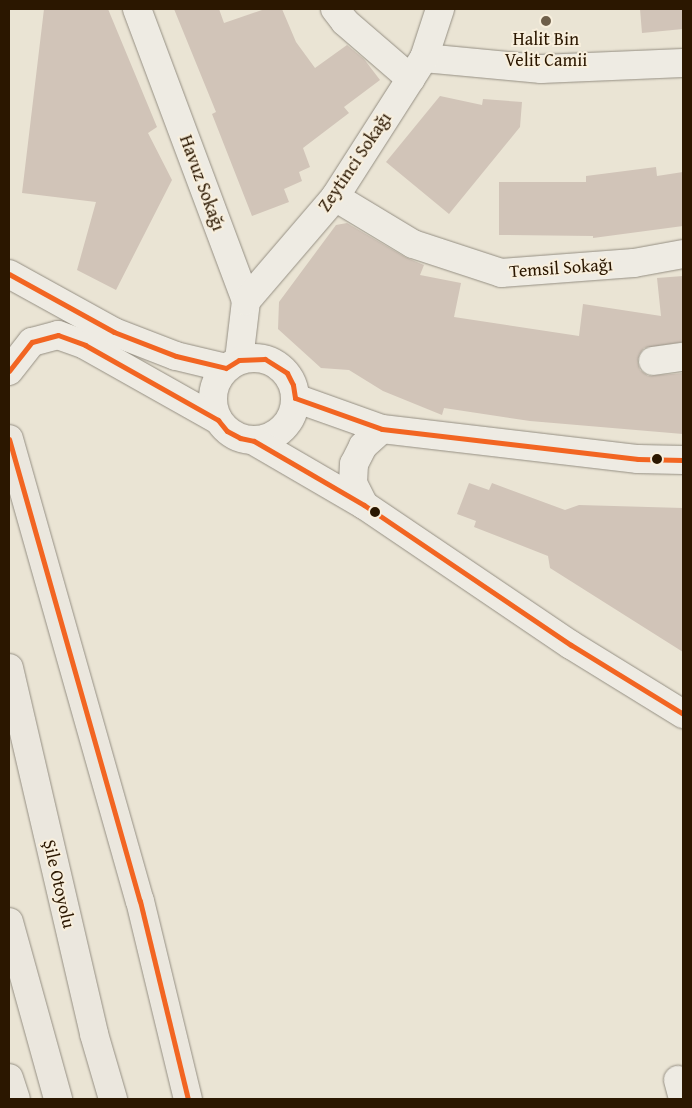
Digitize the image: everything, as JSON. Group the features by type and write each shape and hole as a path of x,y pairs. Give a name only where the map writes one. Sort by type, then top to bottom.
{"highway":[{"path":"9,439 140,901 188,1099"},
{"name":"Şile Otoyolu","path":"9,668 94,1034 113,1099"},
{"path":"9,922 58,1099"},
{"path":"9,1078 16,1099"}],"street":[{"name":"Havuz Sokağı","path":"137,9 246,301 233,364"},
{"path":"335,9 345,22 418,68 541,69 683,62"},
{"name":"Zeytinci Sokağı","path":"246,301 335,197 418,68 440,9"},
{"name":"Temsil Sokağı","path":"335,197 413,244 501,273 634,263 683,254"},
{"path":"9,274 114,332 176,356 233,364 252,358 265,359 277,365 286,373 293,385 294,411 288,423 280,432 268,439 254,441"},
{"path":"9,372 32,342 58,335 85,345 218,420 233,435 254,441 364,505 571,645 683,714"},
{"path":"653,362 683,357"},
{"path":"218,420 213,407 213,393 218,379 233,364"},
{"path":"295,398 382,429 638,459 683,460"},
{"path":"364,505 354,483 354,464 363,446 382,429"}],"building":[{"path":"44,9 108,9 157,127 148,133 172,180 116,290 77,270 96,202 22,193"},
{"path":"174,9 219,9 224,23 265,9 282,9 296,42 315,68 347,45 364,59 380,80 344,107 349,113 303,148 310,167 299,172 302,181 284,189 289,202 252,216 212,114 216,112"},
{"path":"640,9 683,9 683,29 642,33"},
{"path":"440,96 482,105 483,99 522,102 520,127 449,214 386,162"},
{"path":"656,167 657,176 683,172 683,226 593,238 593,236 499,235 499,182 586,182 586,176"},
{"path":"347,223 405,257 424,265 420,275 461,283 454,317 579,336 583,304 661,316 657,278 683,276 683,342 644,348 639,355 638,363 640,370 648,376 683,373 683,434 530,421 444,408 442,415 383,391 349,370 321,368 278,329 279,302 336,225"},
{"path":"469,483 489,490 492,483 565,510 579,505 683,508 683,652 550,568 548,556 474,527 476,521 457,514"}],"transit line":[{"path":"9,274 114,332 176,356 226,368 239,360 265,359 287,373 293,385 295,398 382,429 638,459 683,460"},
{"path":"9,371 32,342 58,335 85,345 218,420 227,431 240,438 254,441 364,505 571,645 683,714"},
{"path":"9,439 140,901 188,1099"}],"place":[{"name":"Halit Bin Velit Camii","path":"546,21"}]}
